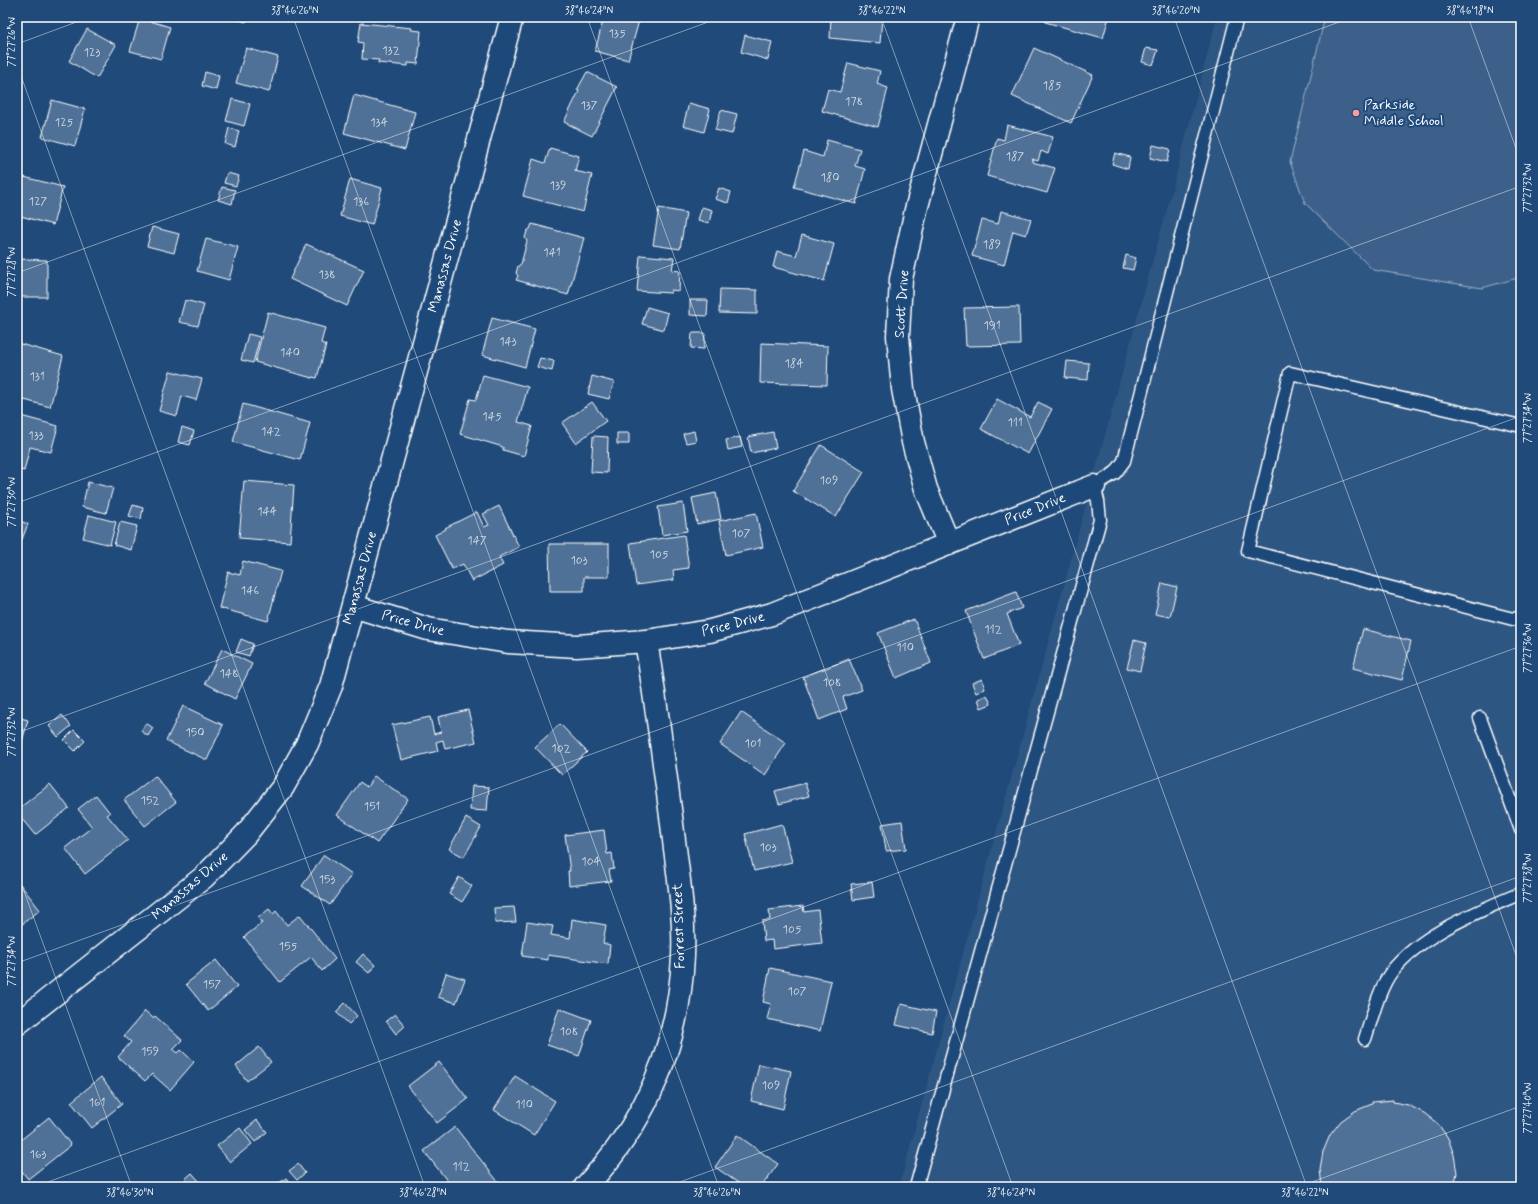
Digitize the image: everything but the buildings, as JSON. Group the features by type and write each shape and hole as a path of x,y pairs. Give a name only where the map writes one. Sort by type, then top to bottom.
{"street":[{"name":"Manassas Drive","path":"17,1024 204,877 246,834 283,787 307,744 330,686 353,606 512,17"},
{"name":"Scott Drive","path":"949,544 926,488 913,442 903,389 898,336 901,279 912,225 968,17"},
{"name":"Price Drive","path":"353,606 428,629 508,642 577,646 646,641 710,631 772,614 1094,486"},
{"name":"Forrest Street","path":"584,1187 624,1140 651,1094 666,1056 678,1007 683,956 682,907 660,724 646,641"}],"lane":[{"path":"916,1187 1100,520 1098,501 1094,486 1115,473 1124,461 1237,17"},
{"path":"1521,426 1290,373 1248,551 1513,618 1521,618"},
{"path":"1480,718 1521,830"},
{"path":"1366,1038 1377,1001 1392,971 1422,942 1480,911 1521,893"}],"shaded area":[{"path":"1217,17 1521,17 1521,1187 899,1187 1167,209"},
{"name":"Parkside Middle School","path":"1325,17 1521,17 1521,277 1482,288 1373,270 1305,203 1290,162"}],"place":[{"name":"Parkside Middle School","path":"1356,113"}]}
